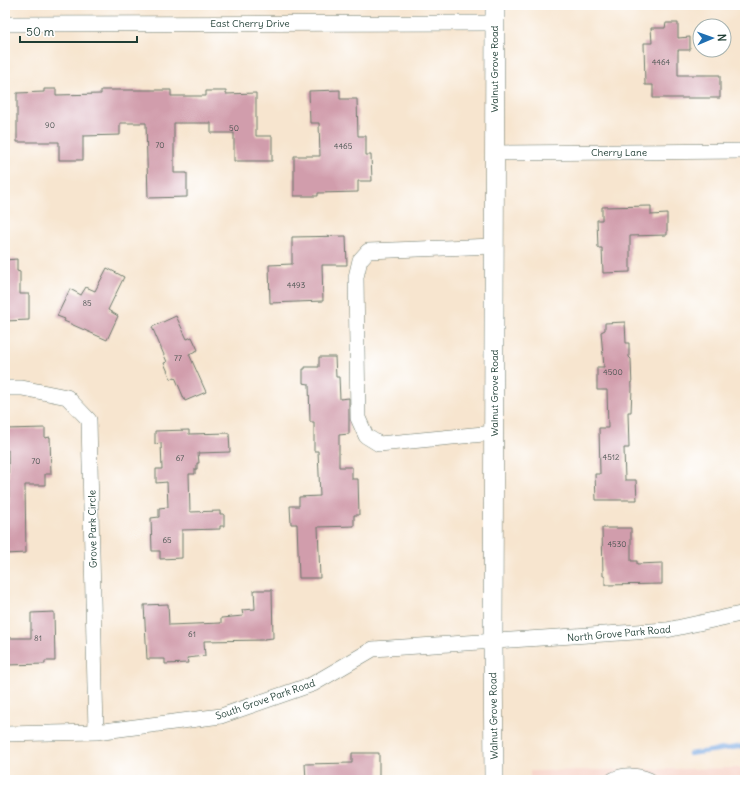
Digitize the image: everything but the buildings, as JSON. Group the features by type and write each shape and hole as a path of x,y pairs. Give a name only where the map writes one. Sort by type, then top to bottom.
{"main road":[{"name":"Walnut Grove Road","path":"494,780 495,14"}],"street":[{"name":"East Cherry Drive","path":"5,24 495,14"},
{"name":"Cherry Lane","path":"494,153 745,151"},
{"path":"494,246 368,251 360,260 356,277 358,418 366,436 379,444 494,433"},
{"name":"Grove Park Circle","path":"5,388 22,388 67,396 89,420 96,732"},
{"name":"North Grove Park Road","path":"493,642 667,630 745,613"},
{"name":"South Grove Park Road","path":"5,734 96,732 221,716 313,684 373,649 493,642"},
{"path":"613,780 619,776 641,776 649,780"}],"shaded area":[{"path":"745,768 745,780 530,780 530,771"}],"waterway":[{"path":"689,754 745,746"}]}
